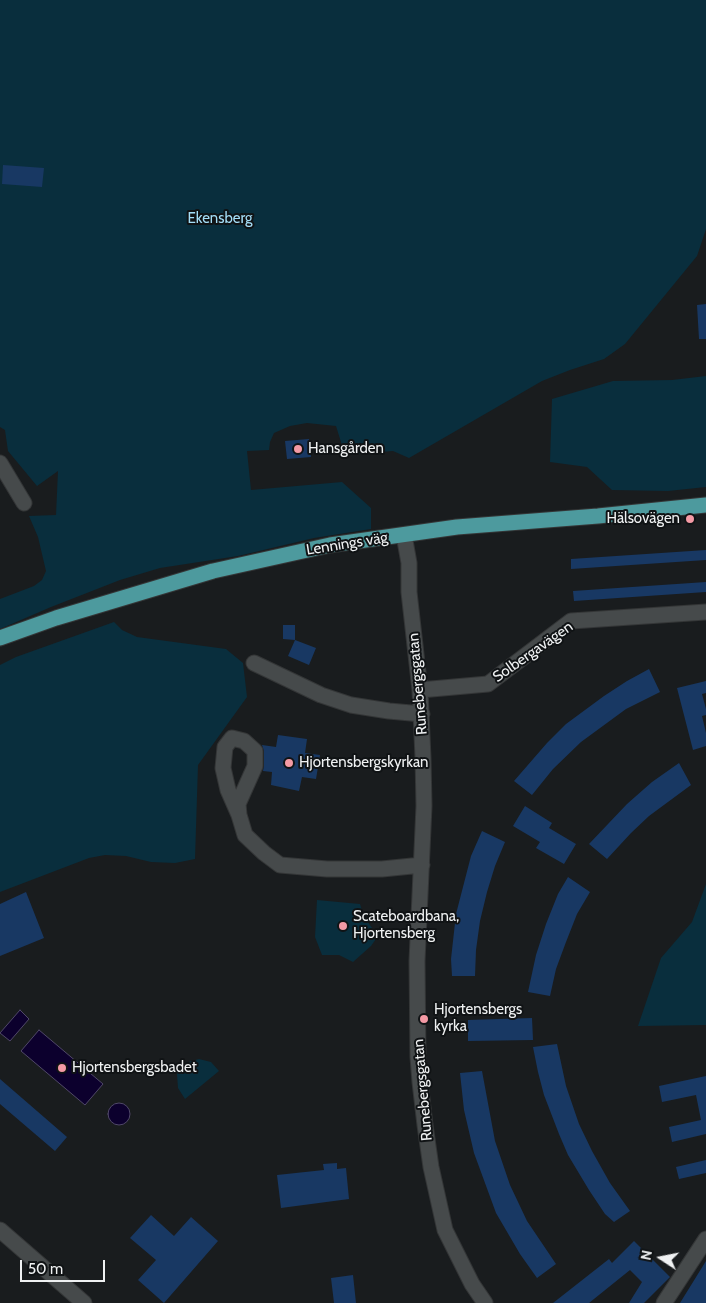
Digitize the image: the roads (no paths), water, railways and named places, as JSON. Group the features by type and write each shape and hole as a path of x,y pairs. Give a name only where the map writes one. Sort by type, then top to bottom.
{"main road":[{"name":"Lennings väg","path":"0,638 56,618 213,571 330,545 457,527 706,506"}],"street":[{"path":"0,463 5,481 24,503"},
{"name":"Runebergsgatan","path":"404,535 409,563 422,714 424,797 416,999 418,1057 424,1126 445,1230 472,1284 485,1303"},
{"name":"Solbergavägen","path":"420,690 488,684 571,621 706,612"},
{"path":"254,663 320,695 351,705 422,714"},
{"path":"239,816 245,835 280,865 327,868 382,868 422,865"},
{"path":"0,1230 84,1303"},
{"path":"664,1303 706,1239"}],"place":[{"name":"Hansgården","path":"298,449"},
{"name":"Hälsovägen","path":"690,519"},
{"name":"Hjortensbergskyrkan","path":"289,763"},
{"name":"Scateboardbana, Hjortensberg","path":"343,926"},
{"name":"Hjortensbergs kyrka","path":"424,1019"},
{"name":"Hjortensbergsbadet","path":"62,1068"}],"park label":[{"name":"Ekensberg","path":"220,219"}]}
